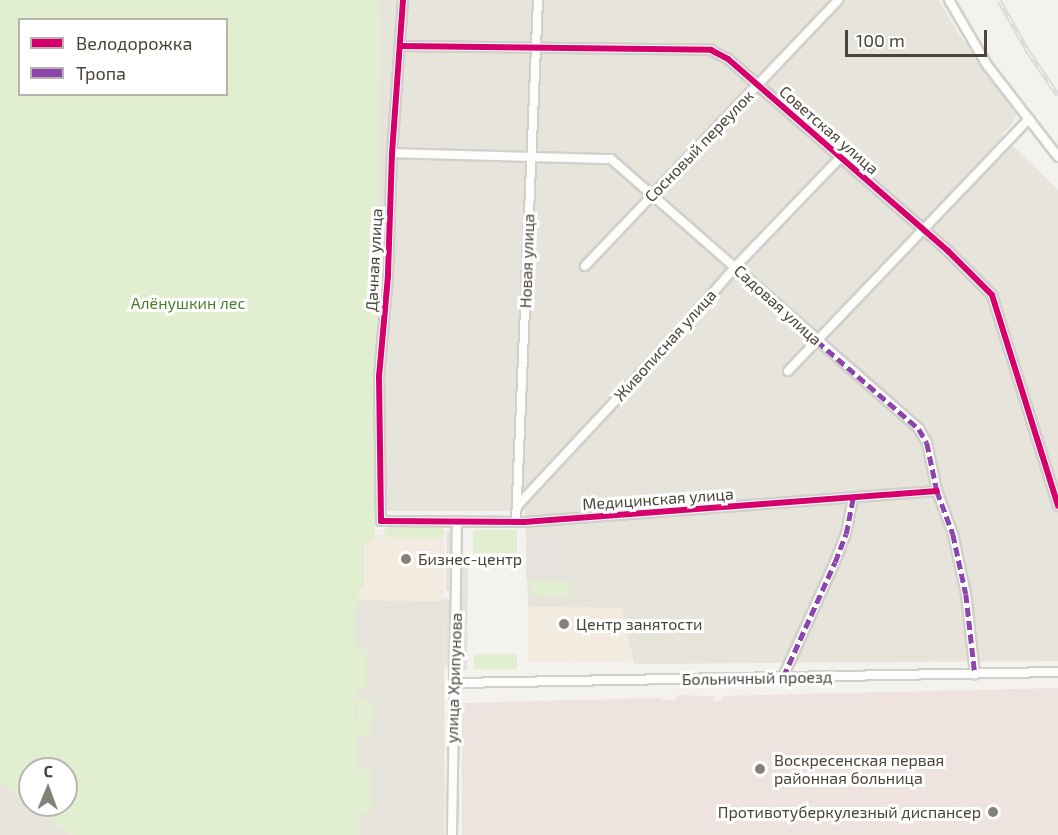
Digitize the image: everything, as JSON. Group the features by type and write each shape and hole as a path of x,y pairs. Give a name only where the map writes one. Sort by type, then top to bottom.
{"street":[{"name":"Дачная улица","path":"381,521 379,376 388,276 392,153 403,0"},
{"name":"Новая улица","path":"516,522 538,0"},
{"name":"Сосновый переулок","path":"585,266 838,0"},
{"path":"949,0 987,65 1058,157"},
{"name":"Советская улица","path":"401,46 711,50 728,59 923,229 992,295 1058,506"},
{"path":"788,371 1029,119"},
{"name":"Садовая улица","path":"392,153 611,159 736,266 817,341 919,429 932,457 937,491 955,544 966,594 975,674"},
{"name":"Живописная улица","path":"517,506 672,340 736,266 840,158"},
{"name":"Медицинская улица","path":"381,521 516,522 853,499 937,491"},
{"path":"783,677 836,562 846,534 853,499"},
{"name":"улица Хрипунова","path":"452,835 452,686 456,683 457,522"},
{"name":"Больничный проезд","path":"456,683 1058,672"}],"shaded area":[{"path":"379,0 939,0 958,33 1016,114 1014,122 1002,135 1058,190 1058,661 634,664 621,608 528,607 525,511 375,511"},
{"path":"447,531 453,531 453,589 446,591"},
{"path":"537,534 564,534 565,579 526,578 527,543 536,543"},
{"path":"374,535 444,535 444,601 359,600 359,543"},
{"path":"461,559 468,559 467,670 461,670"},
{"path":"444,598 453,601 453,668 445,667"},
{"path":"359,600 444,601 445,835 354,835 352,606"},
{"path":"528,607 621,608 633,661 528,662"},
{"name":"Воскресенская первая районная больница","path":"1058,688 1058,835 462,835 462,703 661,698 661,700 676,700 677,695 714,696 714,701 722,701 722,696"},
{"path":"0,782 18,796 18,817 47,817 72,835 0,835"}],"green space":[{"name":"Алёнушкин лес","path":"0,0 379,0 375,537 364,544 364,589 359,589 359,602 354,608 355,649 366,649 366,689 355,690 356,769 371,769 371,813 359,814 360,835 72,835 47,817 78,817 78,757 18,757 18,795 0,782"},
{"path":"441,527 445,532 440,538 385,537 384,529"},
{"path":"473,530 517,530 517,553 473,553"},
{"path":"531,580 570,581 570,596 531,595"},
{"path":"474,654 517,654 517,669 474,669"},
{"path":"359,698 373,699 370,738 356,737"}],"railway":[{"path":"999,0 1028,51 1058,95"}],"marked path":[{"path":"817,341 919,429 927,443 937,491 953,534 966,594 975,674"},
{"path":"783,677 835,562 846,534 853,499"}],"cycle path":[{"path":"403,0 392,153 388,276 379,376 381,521 524,522 937,491"},
{"path":"401,46 711,50 728,59 948,251 992,295 1058,506"}],"place":[{"name":"Бизнес-центр","path":"406,559"},
{"name":"Центр занятости","path":"564,624"},
{"name":"Воскресенская первая районная больница","path":"760,769"},
{"name":"Противотуберкулезный диспансер","path":"993,812"}]}
